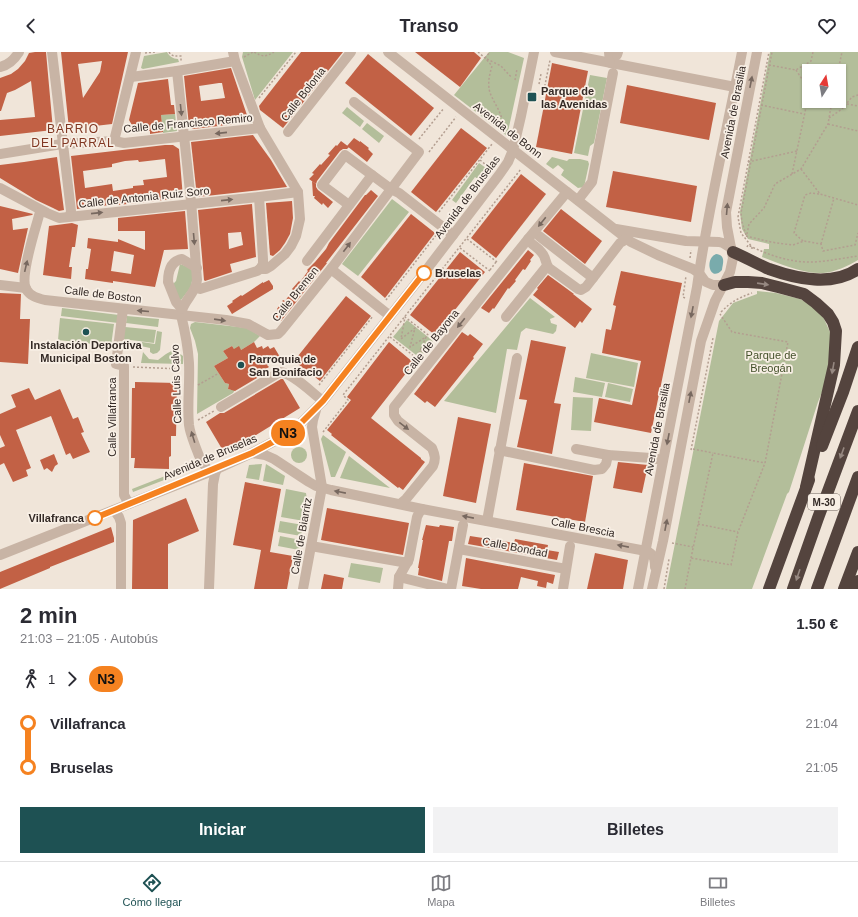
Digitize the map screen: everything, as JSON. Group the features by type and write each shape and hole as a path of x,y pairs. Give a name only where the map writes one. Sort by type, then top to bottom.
{"highway":[{"path":"732,250 768,268 802,278 823,280 834,279 844,277 858,269"},
{"path":"724,285 735,282 762,283 804,294 820,306 833,322 836,331 834,365 806,487"},
{"name":"M-30","path":"769,589 858,347"},
{"name":"M-30","path":"793,589 857,411"},
{"name":"M-30","path":"817,589 858,476"},
{"path":"844,589 858,552"},
{"path":"855,589 858,581"}],"street":[{"path":"0,67 10,64 19,52"},
{"path":"52,52 71,211 70,216"},
{"path":"114,141 136,52"},
{"name":"Calle Bolonia","path":"288,132 351,52"},
{"name":"Avenida de Bonn","path":"388,52 627,239 649,251 693,269 699,274"},
{"name":"Avenida de Bruselas","path":"0,555 213,470 252,453 296,428 320,404 499,176 508,162 513,150 534,52"},
{"name":"Avenida de Brasilia","path":"704,242 742,52"},
{"name":"Avenida de Brasilia","path":"732,250 726,219 727,204 757,52"},
{"path":"553,56 613,55 735,87"},
{"path":"131,77 179,66 237,57"},
{"name":"Calle de Francisco Remiro","path":"237,57 260,128 298,192"},
{"path":"179,66 197,280 196,288 182,312"},
{"path":"578,200 592,182 614,73"},
{"path":"354,102 419,152"},
{"name":"Calle de Francisco Remiro","path":"0,154 62,144 114,141 124,143 260,128"},
{"name":"Calle Bremen","path":"182,312 248,324 268,335 278,334 281,332 331,269 419,152"},
{"path":"349,205 322,185 345,155 391,189 399,192 453,235"},
{"path":"307,262 372,175"},
{"name":"Calle de Antonia Ruiz Soro","path":"0,188 42,211 59,218 298,192"},
{"path":"196,288 200,289 260,269 266,269 285,254 296,236 300,219 298,192"},
{"name":"Calle de Bayona","path":"400,504 406,499 433,466 435,454 432,448 398,421 394,415 394,407 567,192"},
{"path":"259,197 258,201 263,259 263,264 260,269"},
{"path":"26,288 24,274 25,269 40,212 42,211"},
{"name":"Avenida de Bonn","path":"612,227 686,241 704,242"},
{"path":"539,236 593,278"},
{"path":"528,239 529,242 542,252 547,266 581,290 584,289 620,243 627,239"},
{"path":"652,589 663,541 701,341 711,310 719,292 724,285 730,272 734,258 732,250 723,243 704,242 699,274 706,282 713,285 724,285"},
{"name":"Calle Luis Calvo","path":"196,268 182,259 175,261 171,266 168,282 176,302 182,312 187,339 189,412 192,435 202,463 205,467 213,470"},
{"path":"506,317 547,266"},
{"path":"331,269 390,316"},
{"name":"Avenida de Brasilia","path":"638,589 699,274"},
{"name":"Calle de Boston","path":"0,285 26,288 36,298 45,300 123,309 182,312"},
{"name":"Calle Villafranca","path":"123,309 116,364 124,366 124,495 129,504"},
{"path":"487,521 517,358"},
{"path":"221,408 280,372 291,375 313,393 320,404 313,420 312,427 322,488"},
{"path":"576,449 664,460"},
{"path":"499,450 594,470 602,469 606,464 608,454"},
{"name":"Calle Brescia","path":"252,453 265,455 274,459 309,482 322,488 422,509 646,551"},
{"path":"209,589 213,470"},
{"name":"Calle de Biarritz","path":"303,589 322,488"},
{"path":"398,589 399,577 409,559 417,517 422,509"},
{"path":"114,510 121,523 121,589"},
{"path":"451,589 463,525"},
{"path":"311,546 408,562"},
{"path":"563,589 570,546"},
{"name":"Calle Bondad","path":"459,549 566,569"},
{"path":"646,551 653,554 654,557 654,576"},
{"path":"399,577 448,589"}],"path":[{"path":"144,52 155,52"},
{"path":"169,52 175,56 181,56 179,66"},
{"path":"237,57 254,52 261,56 268,56 274,52"},
{"path":"252,107 296,52"},
{"path":"437,215 489,148 497,137 502,126 500,112 489,88 489,78 492,66 478,52"},
{"path":"485,58 490,52"},
{"path":"752,248 740,230 738,217 769,52"},
{"path":"746,236 741,213 772,52"},
{"path":"766,64 796,70 811,61 813,52"},
{"path":"839,64 842,52"},
{"path":"544,90 550,60 553,56"},
{"path":"485,58 501,66 512,78"},
{"path":"515,80 517,69"},
{"path":"796,70 802,79"},
{"path":"539,84 541,74"},
{"path":"829,118 842,109 852,97 858,94"},
{"path":"420,138 450,100"},
{"path":"847,104 858,106"},
{"path":"759,105 804,114"},
{"path":"792,174 805,108"},
{"path":"746,236 749,224 764,208 776,184 801,169 828,124 831,108"},
{"path":"828,124 858,131"},
{"path":"419,152 425,156 450,125"},
{"path":"748,162 797,151"},
{"path":"313,436 323,432 340,411 348,400 343,395 528,161"},
{"path":"801,169 820,194"},
{"path":"821,244 804,241 794,233 805,195 811,193 820,194 858,205"},
{"path":"834,198 821,244 823,251 854,245 858,233"},
{"path":"313,393 443,227"},
{"path":"744,237 746,236 793,245 804,241"},
{"path":"467,239 496,262"},
{"path":"460,248 490,271"},
{"path":"764,253 784,259 806,262 858,256"},
{"path":"718,317 729,304 754,292"},
{"path":"691,558 731,566 738,532 765,463 788,342 732,332 720,313"},
{"path":"405,317 430,337"},
{"path":"405,317 401,339 415,328 410,347 426,337 419,354 435,341"},
{"path":"390,337 419,361"},
{"path":"690,451 713,337"},
{"path":"124,366 189,369"},
{"path":"189,390 219,373"},
{"path":"693,449 765,463"},
{"path":"685,589 712,453"},
{"path":"698,524 738,532"},
{"path":"663,541 693,547"},
{"path":"664,589 670,558"}],"green space":[{"path":"167,52 171,57 178,59 179,62 143,69 141,68 144,56"},
{"path":"243,52 293,52 255,100 242,57"},
{"path":"489,52 508,52 524,58 507,136 454,95"},
{"path":"770,52 858,52 858,260 837,270 823,273 808,272 792,268 762,257 764,249 769,249 769,244 748,239 742,229 740,212"},
{"path":"590,75 607,78 594,143 590,146 588,156 574,153"},
{"path":"347,107 364,121 360,127 342,113"},
{"path":"175,114 177,131 163,133 161,115"},
{"path":"367,123 384,136 379,143 362,129"},
{"path":"552,157 567,161 569,159 580,159 588,161 589,164 584,187 578,188 561,175 564,170 558,165 553,169 546,164"},
{"path":"479,163 486,168 478,179 475,177 456,203 452,200"},
{"path":"392,199 409,212 358,276 342,264"},
{"path":"180,264 194,269 191,287 181,300 178,299 173,284 176,281"},
{"name":"Parque de Breogán","path":"757,291 776,293 800,299 820,310 830,332 830,372 818,402 789,492 752,589 666,589 719,321 733,303 757,294"},
{"path":"530,298 555,317 550,319 551,323 557,325 556,331 553,334 526,328 521,332 517,350 507,349 496,413 444,401"},
{"path":"62,308 119,315 118,323 61,316"},
{"path":"127,316 159,319 158,327 126,323"},
{"name":"Instalación Deportiva Municipal Boston","path":"60,318 114,324 111,346 58,340"},
{"path":"407,320 433,341 420,358 393,337"},
{"path":"195,322 247,328 260,336 254,342 241,350 234,349 232,346 223,351 228,358 214,366 225,383 229,384 228,389 235,390 233,393 197,414 198,354 190,328 191,324"},
{"path":"125,327 156,330 154,343 123,339"},
{"path":"157,331 162,332 160,350 153,354 150,352 150,348 141,346 142,342 155,344"},
{"path":"175,349 183,356 183,364 141,363 143,352 149,359 158,360"},
{"path":"591,353 638,363 634,387 586,378"},
{"path":"575,377 605,383 602,397 573,392"},
{"path":"608,383 633,389 630,402 605,397"},
{"path":"573,397 593,398 591,431 571,430"},
{"path":"323,435 346,452 335,477 331,477 321,439"},
{"path":"299,447 306,452 307,455 302,462 299,463 292,458 291,455 296,448"},
{"path":"349,456 390,488 340,478"},
{"path":"262,464 259,480 246,478 249,465"},
{"path":"266,464 285,476 283,485 263,481"},
{"path":"183,469 185,472 133,492 132,489"},
{"path":"286,489 306,493 307,500 304,521 281,517"},
{"path":"280,521 303,525 301,536 278,532"},
{"path":"280,536 301,540 299,550 278,546"},
{"path":"351,563 383,568 380,583 348,577"}],"water":[{"path":"716,254 723,258 723,262 722,270 714,274 709,265 710,260"}],"building":[{"path":"46,52 53,130 0,136 0,120 35,117 31,81 7,93 0,111 0,78 11,74 18,69 25,61 29,53"},
{"path":"61,52 128,52 112,124 69,129","holes":["102,61 100,72 83,98 78,64"]},
{"path":"301,52 343,52 283,128 260,110 259,106"},
{"path":"415,52 474,52 481,58 460,87"},
{"path":"368,54 434,108 411,136 345,83"},
{"path":"552,63 588,71 572,154 536,147"},
{"path":"231,68 249,121 243,122 244,123 193,129 189,126 184,76","holes":["222,83 225,98 201,101 199,86"]},
{"path":"168,79 171,105 174,105 175,114 161,115 163,132 150,134 150,131 136,132 129,120 138,83"},
{"path":"627,85 716,103 709,140 620,123"},
{"path":"461,128 487,148 436,212 411,192"},
{"path":"253,135 271,160 287,187 197,197 191,142"},
{"path":"354,138 369,148 368,149 373,154 367,162 347,146"},
{"path":"341,141 349,147 340,151 316,184 309,179 314,174 312,173 320,164 321,165 330,155 328,154"},
{"path":"173,145 179,149 183,198 77,209 71,156","holes":["165,159 167,177 143,180 144,185 113,191 112,184 85,188 83,171 112,167 112,164 125,161 138,160 139,162"]},
{"path":"57,157 64,210 59,211 36,200 0,178 0,165"},
{"path":"613,171 697,186 691,222 606,207"},
{"path":"521,174 546,194 496,258 471,238"},
{"path":"312,181 316,184 318,190 333,202 328,208 314,198 315,196 313,196"},
{"path":"371,190 378,196 281,321 274,315 283,300 285,301 293,290 292,289 299,281 300,282 308,271 307,270 326,249 365,195"},
{"path":"292,201 293,218 290,234 280,250 273,256 270,255 266,203"},
{"path":"252,204 256,257 230,264 232,272 205,281 198,210","holes":["241,232 243,245 229,249 228,233"]},
{"path":"0,206 33,214 12,219 13,230 28,228 18,273 0,269"},
{"path":"561,209 602,241 585,264 543,231"},
{"path":"185,211 188,249 164,250 155,287 85,279 91,249 87,248 88,238 118,242 118,239 145,250 145,231 118,231 118,218","holes":["114,251 134,255 131,274 111,271"]},
{"path":"411,214 435,233 385,298 361,277"},
{"path":"72,223 78,225 75,247 72,247 69,267 72,267 71,279 43,275 49,226"},
{"path":"528,250 534,255 530,260 531,261 525,270 523,269 515,280 516,281 509,289 508,288 494,309 493,308 489,313 481,308"},
{"path":"460,252 485,272 435,335 410,315"},
{"path":"621,271 682,283 651,433 594,422 599,398 632,405 641,361 602,353 606,329 611,330 616,306 613,305"},
{"path":"548,275 592,309 582,323 580,321 575,328 533,295"},
{"path":"269,280 273,286 273,289 232,314 227,306 233,302 232,301 263,282"},
{"path":"0,293 21,294 20,319 30,319 28,364 0,362"},
{"path":"346,296 371,316 320,381 294,361"},
{"path":"462,332 468,336 470,334 483,344 473,357 474,358 435,407 427,401 425,403 414,394"},
{"path":"531,340 566,347 554,403 561,404 552,454 517,447 527,400 519,399"},
{"name":"Parroquia de San Bonifacio","path":"254,342 257,348 262,346 263,349 268,346 270,349 274,347 280,357 267,365 269,367 256,375 257,378 235,391 228,389 229,384 225,383 214,366 228,358 223,351 232,346 234,349 239,346 241,350"},
{"path":"389,342 414,363 371,418 425,462 403,490 399,487 398,488 331,435 332,434 327,430 351,400 347,397"},
{"path":"283,379 300,408 225,454 206,422"},
{"path":"135,382 177,383 176,436 171,436 171,456 169,457 169,469 134,468 135,458 131,458 132,388 135,388"},
{"path":"29,388 35,400 60,389 73,419 78,417 84,432 81,433 90,452 73,459 70,453 66,455 51,416 16,430 31,468 26,470 28,476 13,482 4,463 0,465 0,448 5,446 0,435 0,414 16,407 11,395"},
{"path":"458,417 491,424 476,503 443,496"},
{"path":"54,454 58,464 52,472 47,468 44,470 40,460"},
{"path":"618,462 648,465 642,493 613,488"},
{"path":"524,463 593,476 585,522 516,510"},
{"path":"245,482 281,489 270,552 293,556 287,589 254,589 261,550 233,545"},
{"path":"186,498 199,531 168,544 168,589 132,589 133,520"},
{"path":"327,508 409,523 403,555 321,540"},
{"path":"426,525 454,527 452,541 449,541 442,581 418,575 422,540"},
{"path":"111,527 114,542 50,567 0,589 0,572"},
{"path":"470,536 514,543 515,539 548,545 547,550 559,552 557,560 468,544"},
{"path":"595,553 628,560 623,589 587,589"},
{"path":"466,558 555,575 553,584 547,582 546,588 537,586 538,581 521,577 518,589 481,589 462,586"},
{"path":"324,574 344,578 342,589 321,589"}],"bus line":[{"name":"N3","path":"95,518 210,472 274,442 296,428 323,401 424,273"}],"place":[{"name":"Parque de las Avenidas","path":"532,97"},
{"name":"Bruselas","path":"424,273"},
{"name":"Instalación Deportiva Municipal Boston","path":"86,332"},
{"name":"Parroquia de San Bonifacio","path":"241,365"},
{"name":"Villafranca","path":"95,518"}],"district":[{"name":"BARRIO DEL PARRAL","path":"73,136"}]}
